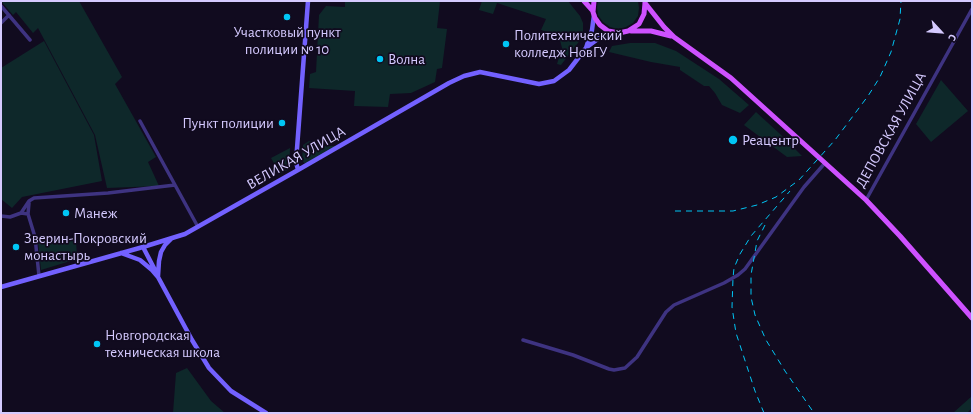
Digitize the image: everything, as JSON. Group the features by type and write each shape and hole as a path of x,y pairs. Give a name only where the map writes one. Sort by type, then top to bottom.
{"main road":[{"path":"298,170 296,162 308,1"},
{"path":"584,1 594,13 600,25 608,31 650,31 674,37"},
{"path":"586,48 591,35 594,1"},
{"path":"628,31 636,27 642,20 645,2"},
{"path":"645,2 664,27 674,37 731,78 866,200 900,236 972,318"},
{"path":"586,48 602,36 614,32"},
{"name":"ВЕЛИКАЯ УЛИЦА","path":"1,287 174,238 198,227 464,76 480,72 539,84 549,83 569,70 586,48"},
{"path":"158,276 159,261 163,248 168,241 174,238"},
{"path":"143,247 192,340 209,368 231,391 266,413"},
{"path":"121,254 140,260 158,276"}],"street":[{"path":"1,6 30,40"},
{"name":"ДЕПОВСКАЯ УЛИЦА","path":"866,200 972,9"},
{"path":"1,23 9,15"},
{"path":"140,121 198,227"},
{"path":"523,340 573,355 609,369 614,370 625,368 637,357 666,312 674,305 724,283 745,269 804,187 826,163"},
{"path":"21,213 29,201 34,198 108,193 175,186"},
{"path":"29,201 28,214 35,237 39,276"},
{"path":"1,216 10,216 21,213 28,214"}],"green space":[{"path":"1,1 79,1 122,77 115,84 156,157 148,162 159,186 107,188 95,135 38,28 33,33 16,12 13,15"},
{"name":"Волна","path":"345,1 440,1 437,28 447,29 442,68 437,69 435,82 411,93 390,94 388,107 354,106 355,91 309,88 310,74 316,72 319,15 326,6 345,7"},
{"path":"482,1 568,1 580,16 583,23 581,39 561,65 557,64 562,48 559,36 541,30 546,19 497,3 493,14 479,10"},
{"path":"598,1 638,1 638,16 633,23 626,27 618,29 610,27 603,22 598,15"},
{"path":"44,41 94,135 102,181 22,197 12,208 1,199 1,68"},
{"path":"630,43 655,43 676,51 719,79 749,105 740,113 722,105 709,86 704,86 680,70 680,67 609,52 612,46"},
{"path":"941,80 968,111 931,142 916,124"},
{"path":"756,112 802,156 787,157 744,125"},
{"path":"309,141 324,146 337,146 307,163 304,163 302,160 303,145"},
{"path":"290,148 289,169 280,174 271,158"},
{"path":"76,239 77,259 41,270 38,241"},
{"path":"187,368 211,401 225,413 173,413 176,373"},
{"path":"972,396 972,408 967,413 953,413"}],"railway":[{"path":"675,211 733,211 757,205 776,197 799,180 835,140 868,96 880,77 891,52 900,19 901,1"},
{"path":"764,413 755,391 736,333 732,307 734,268 740,254 751,236 790,191"},
{"path":"765,225 757,241 751,275 751,297 755,315 766,340 814,413"}],"place":[{"name":"Участковый пункт полиции № 10","path":"287,17"},
{"name":"Политехнический колледж НовГУ","path":"506,44"},
{"name":"Волна","path":"380,59"},
{"name":"Пункт полиции","path":"282,123"},
{"name":"Реацентр","path":"733,140"},
{"name":"Манеж","path":"66,213"},
{"name":"Зверин-Покровский монастырь","path":"16,247"},
{"name":"Новгородская техническая школа","path":"97,344"}]}
